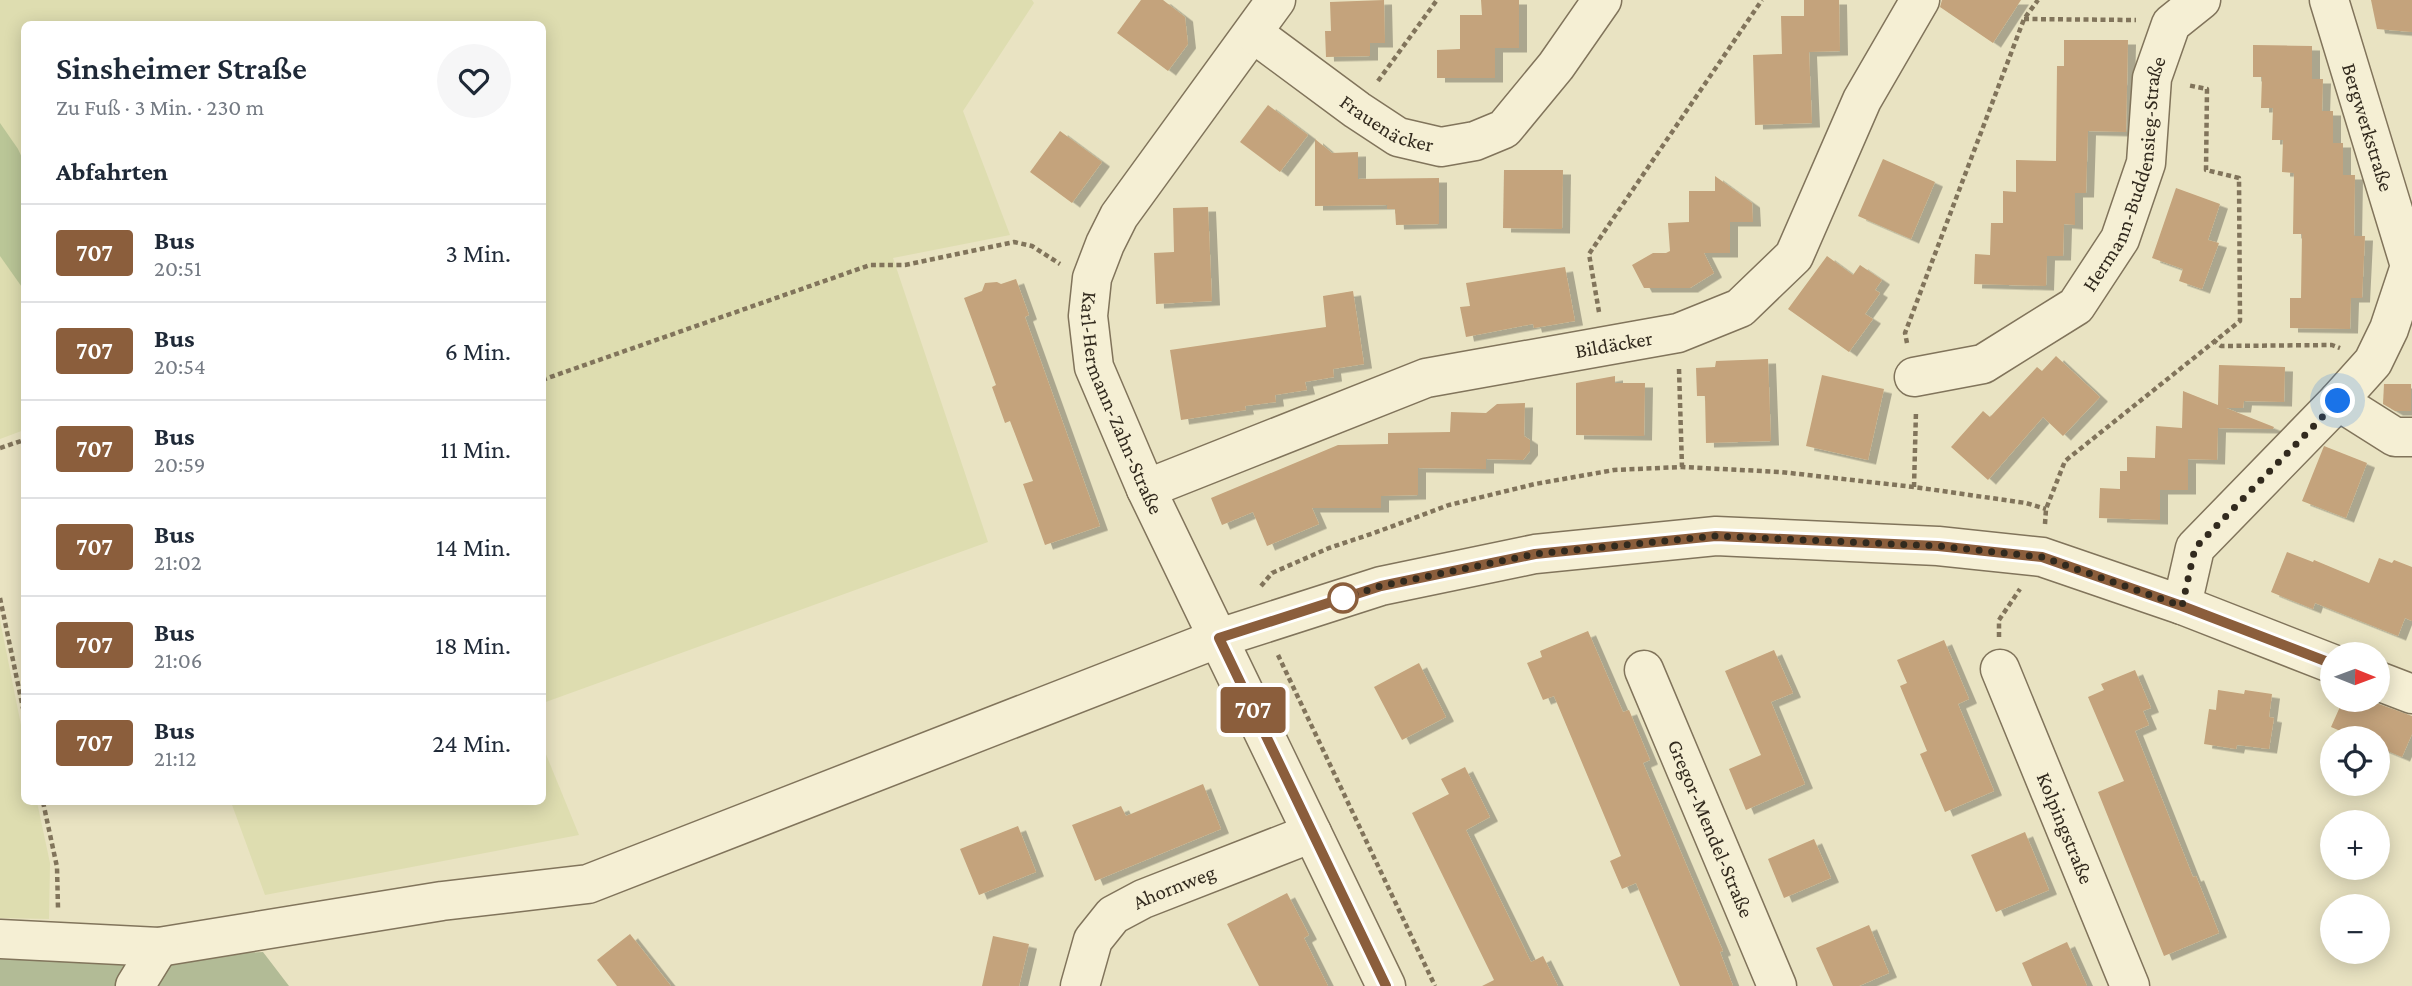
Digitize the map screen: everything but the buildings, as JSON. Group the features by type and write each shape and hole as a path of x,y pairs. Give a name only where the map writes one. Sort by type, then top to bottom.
{"street":[{"name":"Karl-Hermann-Zahn-Straße","path":"1276,0 1119,216 1092,278 1088,316 1094,367 1146,489 1386,986"},
{"name":"Frauenäcker","path":"1253,33 1398,137 1441,147 1475,141 1503,129 1556,66 1602,0"},
{"name":"Bildäcker","path":"1146,489 1426,378 1678,333 1740,308 1794,256 1862,100 1920,0"},
{"path":"2171,24 2200,0"},
{"name":"Bergwerkstraße","path":"2182,606 2195,548 2373,362 2389,329 2410,266 2329,0"},
{"name":"Hermann-Buddensieg-Straße","path":"1914,377 1983,364 2076,306 2120,239 2142,176 2146,163 2152,78 2171,24"},
{"path":"2338,401 2395,437 2412,437"},
{"path":"0,939 159,947 442,901 588,884 1219,638 1260,607 1381,586 1535,554 1716,536 1938,546 2042,557 2182,606 2320,659"},
{"name":"Kolpingstraße","path":"2000,669 2130,986"},
{"name":"Gregor-Mendel-Straße","path":"1644,670 1777,986"},
{"path":"2390,686 2412,694"},
{"name":"Ahornweg","path":"1080,986 1093,940 1113,915 1143,899 1312,834"},
{"path":"135,986 159,947"}],"path":[{"path":"1357,110 1437,0"},
{"path":"1605,345 1589,254 1762,0"},
{"path":"1914,487 1916,410 1914,377 1905,333 2024,19 2038,0"},
{"path":"2024,19 2147,20 2171,24"},
{"path":"2000,669 1998,620 2042,557 2046,509 2065,461 2240,321 2239,178 2206,170 2207,89 2152,78"},
{"path":"546,379 870,265 905,265 1014,242 1032,246 1069,270 1092,278"},
{"path":"1678,333 1682,467"},
{"path":"2213,341 2221,346 2332,345 2373,362"},
{"path":"0,448 21,441"},
{"path":"1435,986 1260,607 1272,573 1329,548 1449,505 1535,484 1614,470 1682,467 1781,472 1914,487 2026,503 2046,509"},
{"path":"0,598 21,699"},
{"path":"44,805 57,867 58,941"}],"green space":[{"path":"0,0 1032,0 1034,3 963,111 1010,235 893,258 988,542 546,702 546,21 21,21 21,431 0,439"},
{"path":"0,123 21,156 21,286 0,256"},
{"path":"0,620 21,725 21,805 38,805 50,863 49,919 0,918"},
{"path":"546,754 579,835 265,895 232,805 546,805"},
{"path":"263,952 289,986 0,986 0,954 149,958"}],"bus line":[{"name":"707","path":"1386,986 1219,638 1381,586 1535,554 1716,536 1938,546 2042,557 2182,606 2320,659"}],"route":[{"path":"1343,598 1381,586 1535,554 1716,536 1938,546 2042,557 2182,606 2195,548 2338,401"}]}
